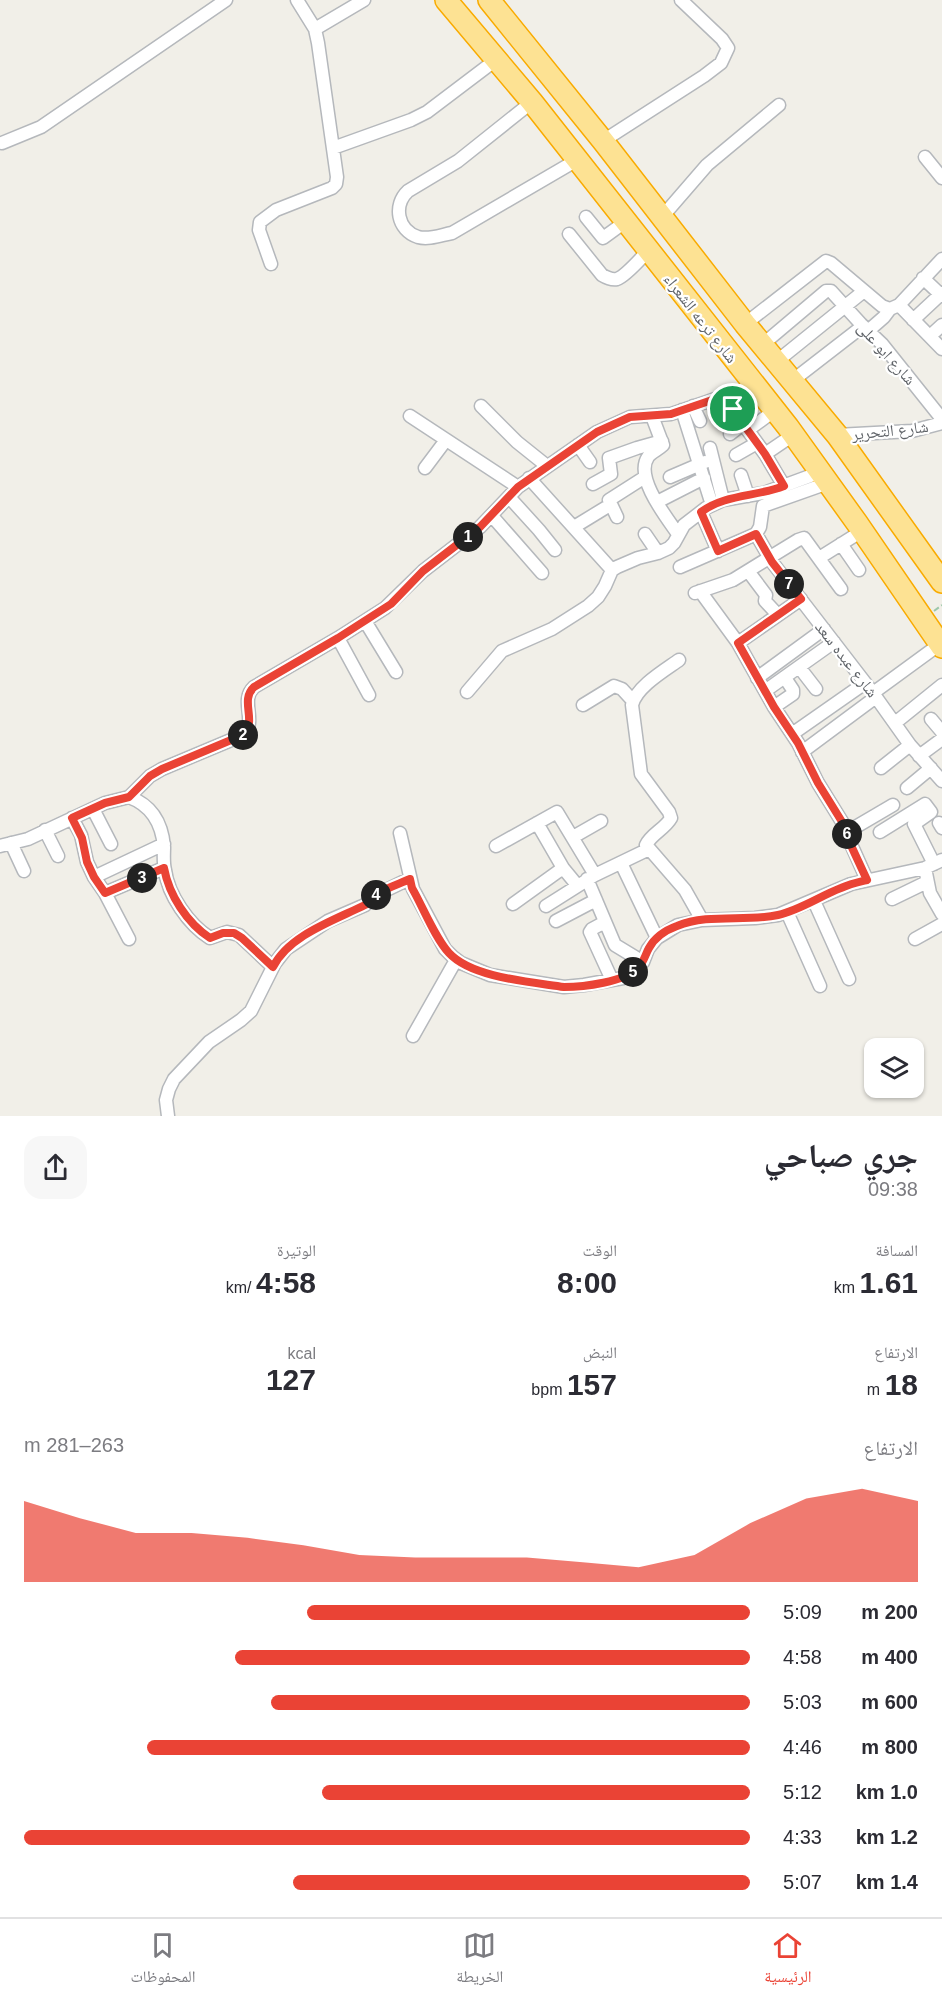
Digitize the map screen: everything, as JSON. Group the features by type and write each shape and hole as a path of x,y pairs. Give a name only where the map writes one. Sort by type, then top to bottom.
{"highway":[{"name":"شارع ترعه الشعراء","path":"446,0 532,102 793,435 941,645"},
{"name":"شارع ترعه الشعراء","path":"489,0 603,141 745,324 837,435 942,582"},
{"path":"626,222 657,211"},
{"path":"651,254 659,241 669,235 675,235"}],"street":[{"path":"2,143 41,127 226,0"},
{"path":"271,264 259,230 260,222 276,210 332,188 336,184 337,177 315,29 297,0"},
{"path":"315,29 364,0"},
{"path":"603,141 704,76 721,63 727,54 729,48 722,39 681,0"},
{"path":"333,148 427,112 496,59"},
{"path":"532,102 458,161 408,191 402,197 398,206 399,218 408,230 418,237 452,233 577,160"},
{"path":"657,211 778,105"},
{"path":"925,157 942,178"},
{"path":"586,217 603,238 626,222"},
{"path":"570,234 602,275 609,279 621,276 651,254"},
{"path":"792,381 865,328 884,317 942,259"},
{"path":"745,324 826,261 882,306 895,307 914,320 942,349"},
{"path":"914,320 941,295 923,278"},
{"name":"شارع ابو على","path":"762,345 829,290 882,344 942,421"},
{"path":"776,362 864,291"},
{"path":"930,336 942,325"},
{"path":"24,871 6,845 28,839 93,809 129,797 150,776 162,769 243,735 250,723 248,698 251,690 391,604 423,571 492,516 518,487 578,445 623,419 671,414 715,399 734,397 752,383"},
{"path":"725,399 765,454 784,486"},
{"path":"481,405 517,442 547,466"},
{"path":"687,408 699,421"},
{"path":"687,408 699,464 718,502"},
{"path":"722,418 733,409"},
{"path":"730,434 774,411"},
{"path":"410,416 518,487"},
{"path":"652,416 662,441 662,447 646,460 645,477 657,502 678,534"},
{"name":"شارع التحرير","path":"837,435 912,431 942,421"},
{"path":"765,454 793,435"},
{"path":"424,468 446,440"},
{"path":"593,484 611,474 609,458 662,441"},
{"path":"736,456 757,443"},
{"path":"578,445 590,462"},
{"path":"670,477 682,467 699,464 711,453 718,502"},
{"path":"682,467 690,485"},
{"path":"741,475 748,496"},
{"path":"616,517 610,500 645,477"},
{"path":"467,692 502,651 552,629 594,602 612,570 621,564 658,553 674,543 684,525 701,512 718,502 824,477"},
{"path":"681,567 756,534 760,527 762,506 824,477"},
{"path":"529,478 612,570"},
{"path":"657,502 704,478"},
{"path":"509,497 555,550"},
{"path":"574,527 610,505"},
{"path":"701,512 718,551"},
{"path":"492,516 542,573"},
{"path":"645,534 658,553"},
{"name":"شارع عبده سعد","path":"756,534 770,557 910,745 942,781"},
{"path":"841,589 804,538 722,585 697,592 738,643 792,734 847,832 867,880"},
{"path":"841,544 858,571 870,543"},
{"path":"819,558 841,544 870,543"},
{"path":"850,558 870,543"},
{"path":"748,571 766,595 765,601 778,615"},
{"path":"738,643 801,599"},
{"path":"365,621 396,672"},
{"path":"757,678 824,629"},
{"path":"338,638 369,695"},
{"path":"765,691 834,642"},
{"path":"802,752 941,645"},
{"path":"633,701 643,688 679,660"},
{"path":"799,667 816,689"},
{"path":"774,707 793,694 785,678"},
{"path":"792,734 865,683"},
{"path":"895,723 942,685"},
{"path":"584,705 614,686 622,689 633,701 641,774 671,818 668,824 647,842 649,849 685,890 702,920"},
{"path":"931,719 942,732"},
{"path":"919,756 942,739"},
{"path":"881,768 910,745"},
{"path":"907,788 931,768"},
{"path":"129,797 140,801 150,809 161,829 164,844 164,868 177,901 193,924 210,938 227,932 239,935 273,967"},
{"path":"880,832 925,804 931,812 914,824 934,864 927,882 942,914"},
{"path":"847,832 893,805"},
{"path":"93,809 111,844"},
{"path":"496,846 557,812 573,837 586,880 615,945 643,962"},
{"path":"72,818 81,835 87,862 94,877 129,939"},
{"path":"573,837 601,821"},
{"path":"537,823 563,868 586,880"},
{"path":"45,830 58,856"},
{"path":"400,832 412,888 445,948 456,960 490,975 564,987 612,980 631,974 643,962 648,949 657,938 678,925 702,920 761,917 788,912 842,887 934,864"},
{"path":"94,877 164,844"},
{"path":"546,906 586,880 649,849"},
{"path":"621,862 657,938"},
{"path":"105,893 164,868"},
{"path":"513,904 563,868"},
{"path":"168,1116 167,1094 174,1079 209,1042 251,1011 273,967 286,949 316,928 410,879"},
{"path":"892,900 927,882"},
{"path":"556,921 596,900"},
{"path":"814,901 849,979"},
{"path":"788,912 819,986"},
{"path":"605,922 590,932 612,980"},
{"path":"915,939 942,924"},
{"path":"413,1036 456,960"}],"route":[{"path":"718,398 725,399 733,409 765,454 784,486 764,493 723,500 701,512 718,551 756,534 772,562 801,599 738,643 844,825 867,880 842,887 778,915 678,925 667,930 652,943 643,962 631,974 623,978 574,987 490,975 456,960 445,948 412,888 410,879 378,894 369,903 316,928 286,949 273,967 239,935 227,932 210,938 204,934 180,907 164,868 105,893 87,862 82,838 72,818 105,803 129,797 150,776 169,765 243,735 249,728 248,698 254,687 391,604 423,571 492,516 518,487 597,432 630,417 671,414 718,398"}]}
